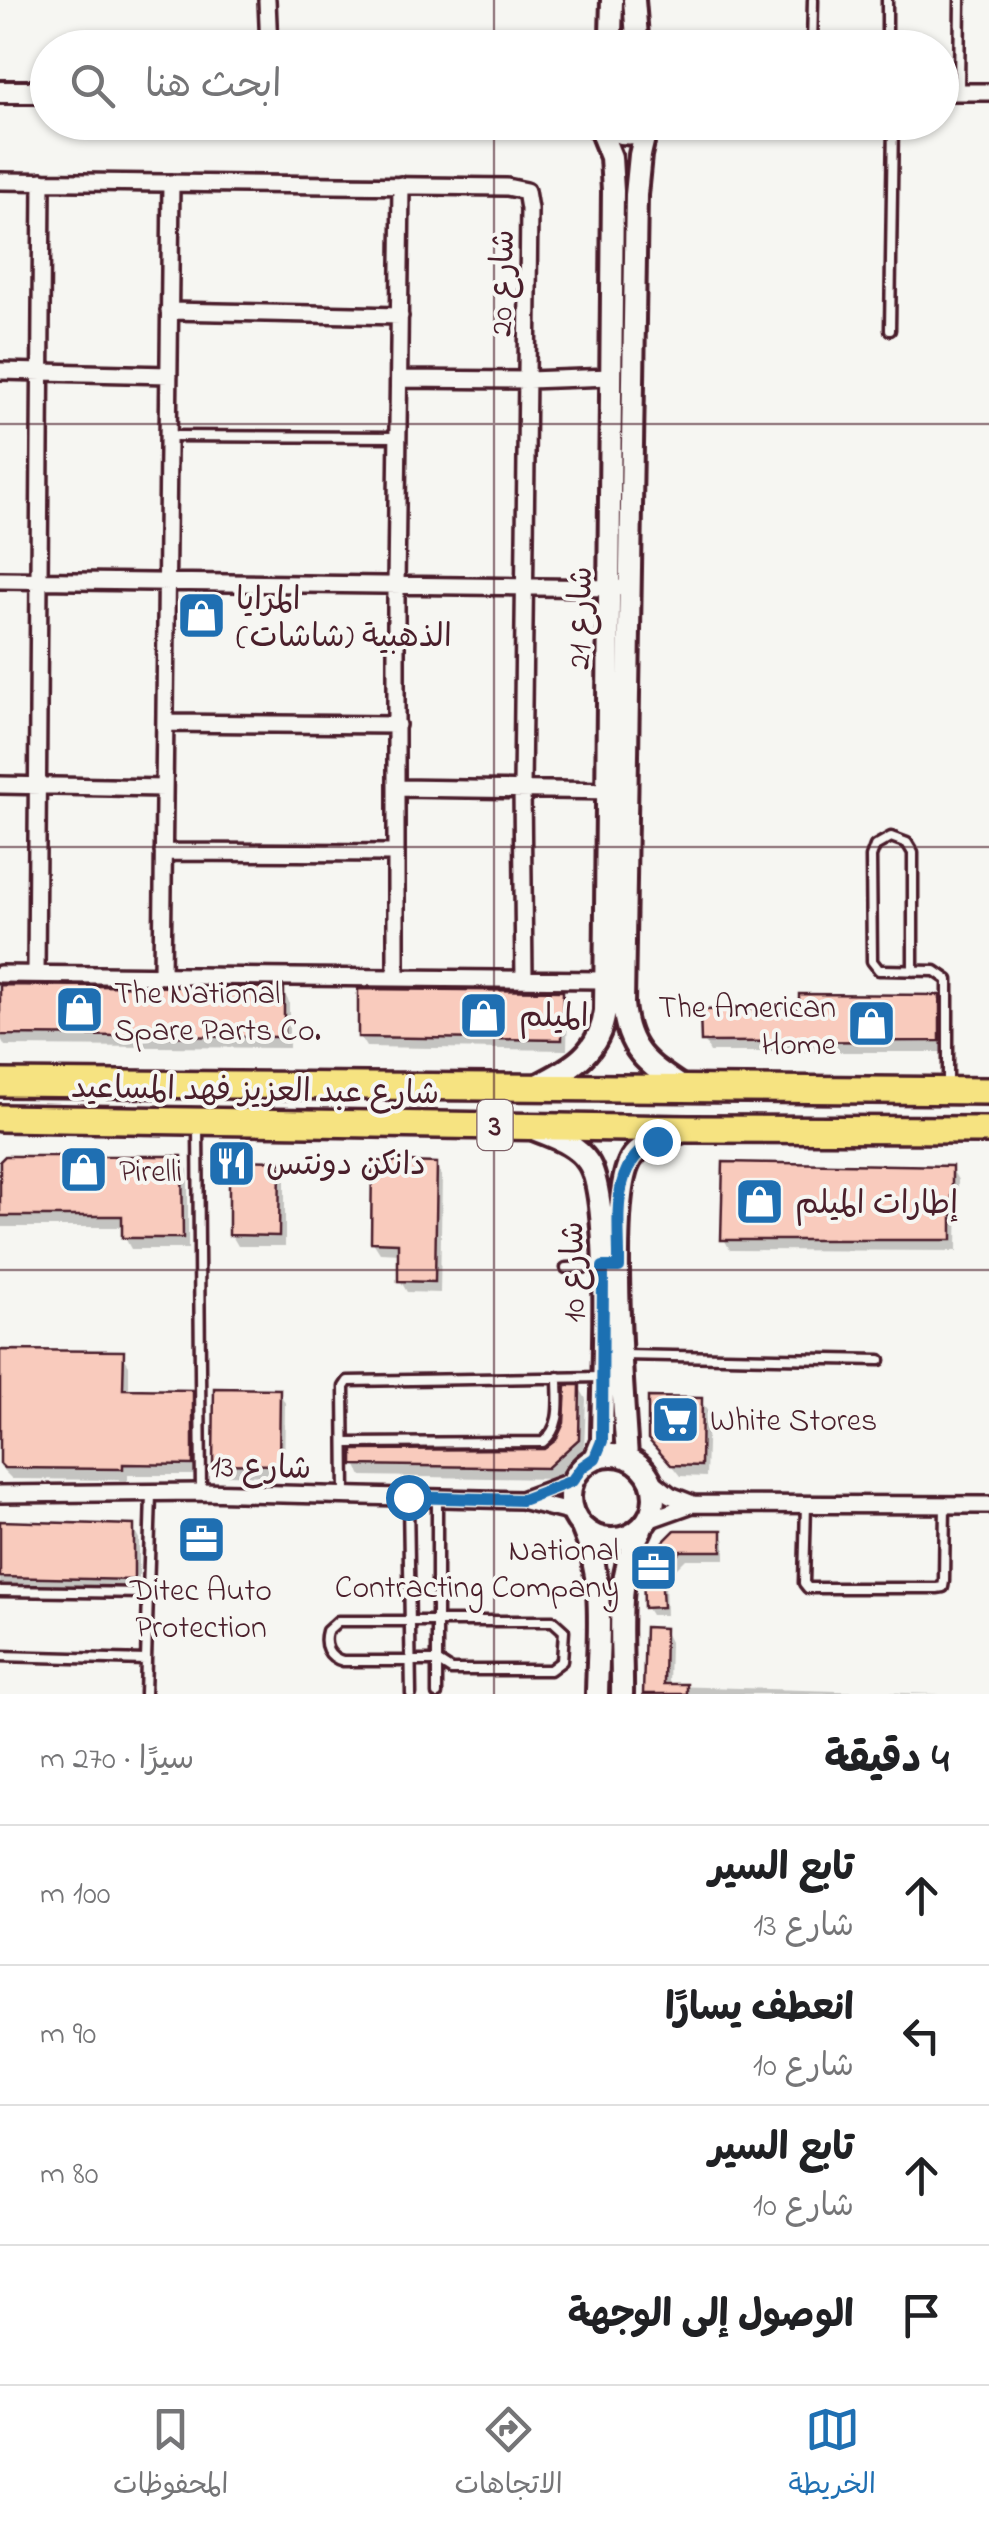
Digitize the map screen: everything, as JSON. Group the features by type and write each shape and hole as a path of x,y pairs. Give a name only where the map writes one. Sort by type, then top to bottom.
{"main road":[{"name":"شارع عبد العزيز فهد المساعيد","path":"2,1081 989,1091"},
{"path":"789,1128 821,1116 959,1118 968,1114 973,1102 969,1094 953,1091"},
{"name":"شارع عبد العزيز فهد المساعيد","path":"0,1118 989,1130"}],"street":[{"path":"267,0 268,30"},
{"path":"611,30 612,0"},
{"path":"634,0 636,30"},
{"path":"0,92 30,92"},
{"path":"959,92 989,92"},
{"name":"شارع 21","path":"604,140 612,158 610,588 625,1028 631,1043 649,1065 682,1087"},
{"name":"شارع 21","path":"538,1086 578,1064 600,1037 605,1011 603,980 632,588 636,195 640,155 646,140"},
{"name":"شارع 20","path":"0,181 402,185 507,187 526,191 530,208 522,788 524,980"},
{"path":"36,974 42,181"},
{"path":"162,976 171,182"},
{"path":"396,978 402,185"},
{"path":"170,311 400,316"},
{"path":"0,371 169,376"},
{"name":"شارع 20","path":"399,379 611,376"},
{"path":"0,580 632,588"},
{"path":"165,723 397,725"},
{"path":"0,785 164,788"},
{"path":"397,788 617,791"},
{"path":"163,852 396,853"},
{"path":"0,974 603,980"},
{"name":"شارع 10","path":"525,1125 567,1142 591,1165 599,1189 611,1267 612,1355 628,1457"},
{"name":"شارع 10","path":"611,1267 628,1163 644,1146 689,1129"},
{"name":"شارع 10","path":"595,1458 602,1441 602,1377 612,1355"},
{"path":"597,1694 599,1583 595,1555 570,1497 572,1481 582,1467 611,1454 628,1457 642,1466 655,1496 627,1553 622,1694"},
{"path":"651,1480 670,1495 693,1504 989,1505"},
{"name":"شارع 13","path":"522,1500 572,1481"},
{"name":"شارع 13","path":"0,1494 200,1492 522,1500 578,1520"},
{"path":"578,1520 596,1536 612,1539 629,1536 645,1523 693,1504"}],"lane":[{"path":"812,0 812,30"},
{"path":"887,30 888,0"},
{"path":"959,92 960,0"},
{"path":"890,330 892,140"},
{"path":"168,436 398,437"},
{"path":"912,971 914,859 907,843 891,837 880,842 871,857 872,961 879,970 940,972 950,985 953,1091"},
{"path":"198,1120 200,1492"},
{"path":"566,1268 611,1267"},
{"path":"612,1355 880,1360"},
{"path":"345,1443 543,1442 554,1433 558,1423 558,1376"},
{"path":"346,1496 344,1387 348,1381 602,1377"},
{"path":"145,1694 152,1493"},
{"path":"408,1497 411,1694"},
{"path":"437,1498 437,1694"},
{"path":"806,1504 804,1583 808,1588 942,1587 945,1504"},
{"path":"0,1591 148,1593"},
{"path":"410,1621 553,1621 564,1631 562,1662 550,1670 450,1670 437,1662 343,1661 330,1654 325,1638 338,1622 410,1621"},
{"path":"0,1656 146,1660"}],"building":[{"path":"0,985 284,988 284,1037 0,1035"},
{"name":"الميلم","path":"358,989 563,991 562,1040 358,1037"},
{"name":"The American Home","path":"799,994 940,995 940,1041 701,1042 700,1010 799,1008"},
{"path":"5,1156 182,1156 183,1238 122,1238 122,1216 0,1216 0,1161"},
{"path":"229,1160 280,1161 279,1236 229,1235"},
{"path":"372,1161 437,1163 435,1282 398,1281 398,1243 371,1242"},
{"path":"723,1162 952,1166 952,1240 721,1240"},
{"path":"0,1350 124,1351 123,1389 193,1390 193,1465 4,1468 0,1464"},
{"path":"566,1385 580,1385 579,1439 547,1468 353,1465 353,1450 544,1449 556,1440 564,1423"},
{"path":"214,1388 280,1389 279,1465 213,1464"},
{"name":"White Stores","path":"648,1397 702,1398 701,1466 671,1465 648,1439"},
{"path":"0,1521 134,1525 134,1580 0,1577"},
{"name":"National Contracting Company","path":"675,1530 722,1530 722,1551 681,1551 661,1571 663,1607 644,1608 643,1562"},
{"path":"645,1627 665,1628 664,1684 687,1684 687,1694 643,1694"}],"place":[{"name":"المرايا الذهبية (شاشات)","path":"201,616"},
{"name":"The National Spare Parts Co.","path":"79,1010"},
{"name":"الميلم","path":"484,1015"},
{"name":"The American Home","path":"871,1024"},
{"name":"دانكن دونتس","path":"231,1163"},
{"name":"Pirelli","path":"84,1170"},
{"name":"إطارات الميلم","path":"760,1202"},
{"name":"White Stores","path":"675,1419"},
{"name":"Ditec Auto Protection","path":"201,1539"},
{"name":"National Contracting Company","path":"654,1567"}],"route":[{"path":"408,1497 522,1500 572,1481 586,1462 595,1458 602,1441 603,1267 619,1267 622,1183 628,1163 644,1146 657,1141"}]}
